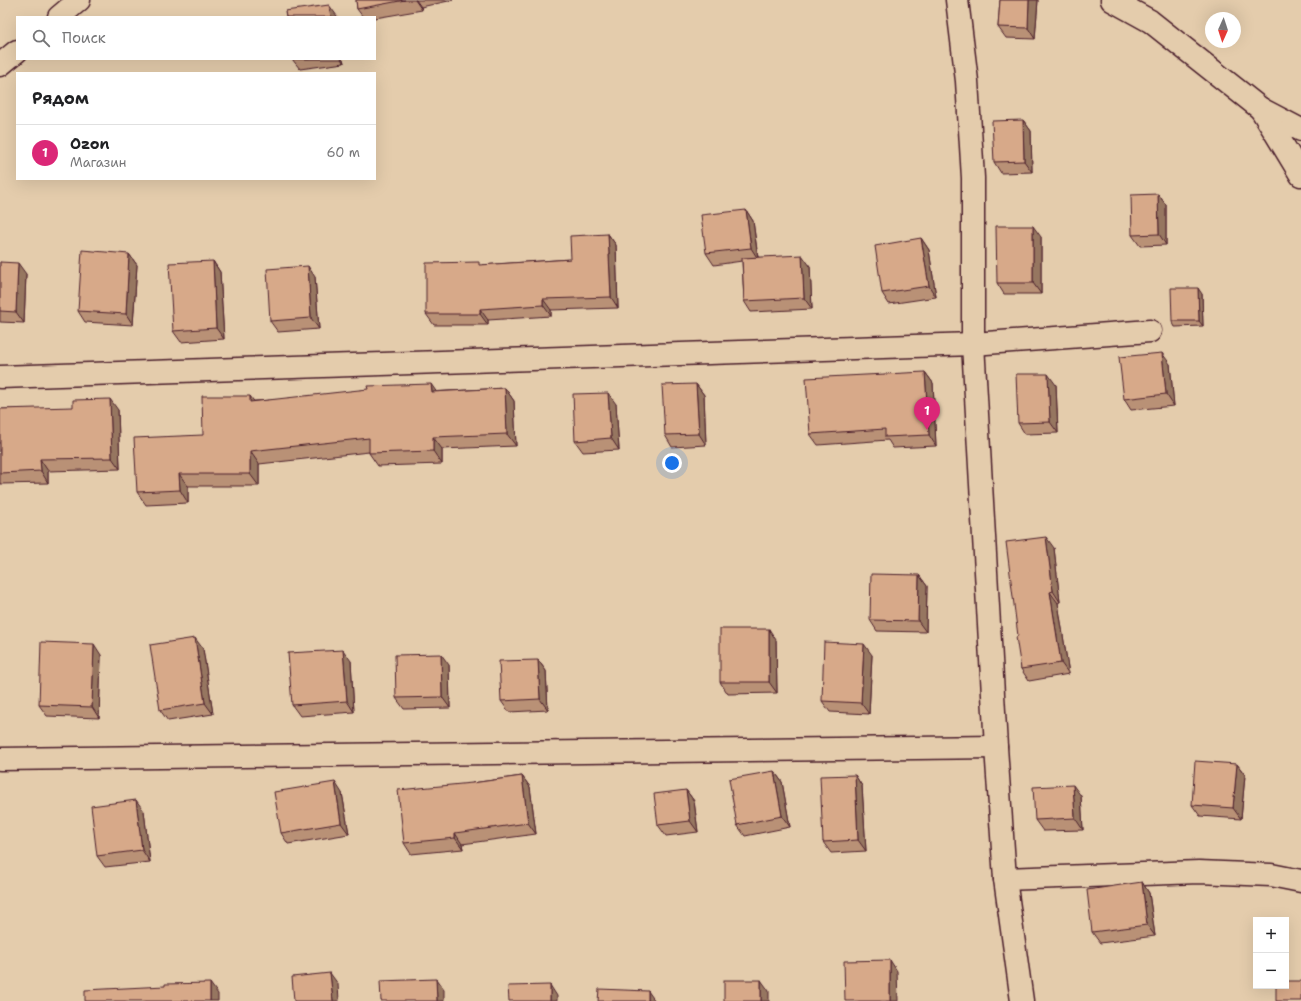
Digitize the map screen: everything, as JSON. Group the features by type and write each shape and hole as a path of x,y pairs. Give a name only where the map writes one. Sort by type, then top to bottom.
{"street":[{"path":"60,16 80,0"},
{"path":"957,0 967,80 973,178 972,344 996,747 1005,878 1022,1001"},
{"path":"1112,0 1150,21 1261,109 1301,130"},
{"path":"0,65 16,52"},
{"path":"1261,109 1301,175"},
{"path":"0,377 972,344 1150,331"},
{"path":"0,759 996,747"},
{"path":"1005,878 1199,872 1270,875 1301,881"}],"building":[{"path":"356,0 405,0 357,9"},
{"path":"1000,0 1029,0 1028,28 998,27"},
{"path":"329,5 331,16 286,16 285,11"},
{"path":"1023,120 1024,161 994,162 992,121"},
{"path":"1158,194 1159,234 1132,235 1131,195"},
{"path":"746,210 751,248 706,253 701,215"},
{"path":"996,226 1033,226 1033,283 997,283"},
{"path":"608,234 611,297 543,299 543,305 480,309 480,314 426,314 426,263 479,262 479,265 571,259 570,236"},
{"path":"921,238 929,286 882,293 875,246"},
{"path":"82,250 129,254 126,314 78,311"},
{"path":"802,255 804,298 744,301 742,258"},
{"path":"213,261 216,328 173,331 169,263"},
{"path":"0,262 18,263 16,312 0,311"},
{"path":"308,266 311,318 270,321 267,269"},
{"path":"1171,288 1198,288 1199,321 1172,321"},
{"path":"1162,353 1166,394 1124,399 1119,357"},
{"path":"925,372 929,435 885,437 885,429 810,434 806,378"},
{"path":"1016,374 1048,374 1050,422 1018,423"},
{"path":"431,384 432,392 505,388 507,434 433,437 433,451 369,453 369,438 250,451 250,474 179,474 180,490 137,492 134,438 203,435 202,396 250,396 250,402 368,389 367,386"},
{"path":"696,384 699,434 665,435 662,385"},
{"path":"608,393 611,438 575,441 573,394"},
{"path":"110,399 112,458 40,459 41,471 0,473 0,409 73,407 73,400"},
{"path":"1046,537 1053,591 1050,592 1061,663 1021,669 1016,637 1018,636 1006,542"},
{"path":"871,574 919,575 918,621 870,620"},
{"path":"720,629 769,629 769,682 720,682"},
{"path":"195,638 205,703 160,710 150,645"},
{"path":"41,642 94,644 92,707 39,705"},
{"path":"824,642 864,644 861,703 822,701"},
{"path":"343,650 347,701 292,705 288,653"},
{"path":"441,654 442,697 396,698 395,655"},
{"path":"538,660 540,699 501,701 499,661"},
{"path":"1195,761 1237,764 1233,808 1192,805"},
{"path":"774,771 782,816 737,825 729,779"},
{"path":"855,775 858,840 823,842 820,776"},
{"path":"522,776 528,823 455,833 455,838 404,843 398,790 472,783"},
{"path":"335,782 341,823 281,833 274,792"},
{"path":"1073,785 1075,818 1035,820 1033,787"},
{"path":"686,790 690,821 658,825 654,794"},
{"path":"136,800 142,850 97,856 91,806"},
{"path":"1142,882 1147,925 1092,932 1087,890"},
{"path":"890,960 890,1001 845,1001 844,961"},
{"path":"330,973 333,1001 294,1001 292,977"},
{"path":"436,979 437,1001 381,1001 380,981"},
{"path":"724,980 761,980 761,1001 724,1001"},
{"path":"1289,981 1301,981 1301,1001 1276,1001 1276,989 1289,989"},
{"path":"210,983 210,1001 85,1001 85,990 165,986 165,984"},
{"path":"550,985 550,1001 509,1001 508,986"},
{"path":"599,989 648,991 648,1001 598,1001"}],"place":[{"name":"Ozon","path":"927,430"}]}
